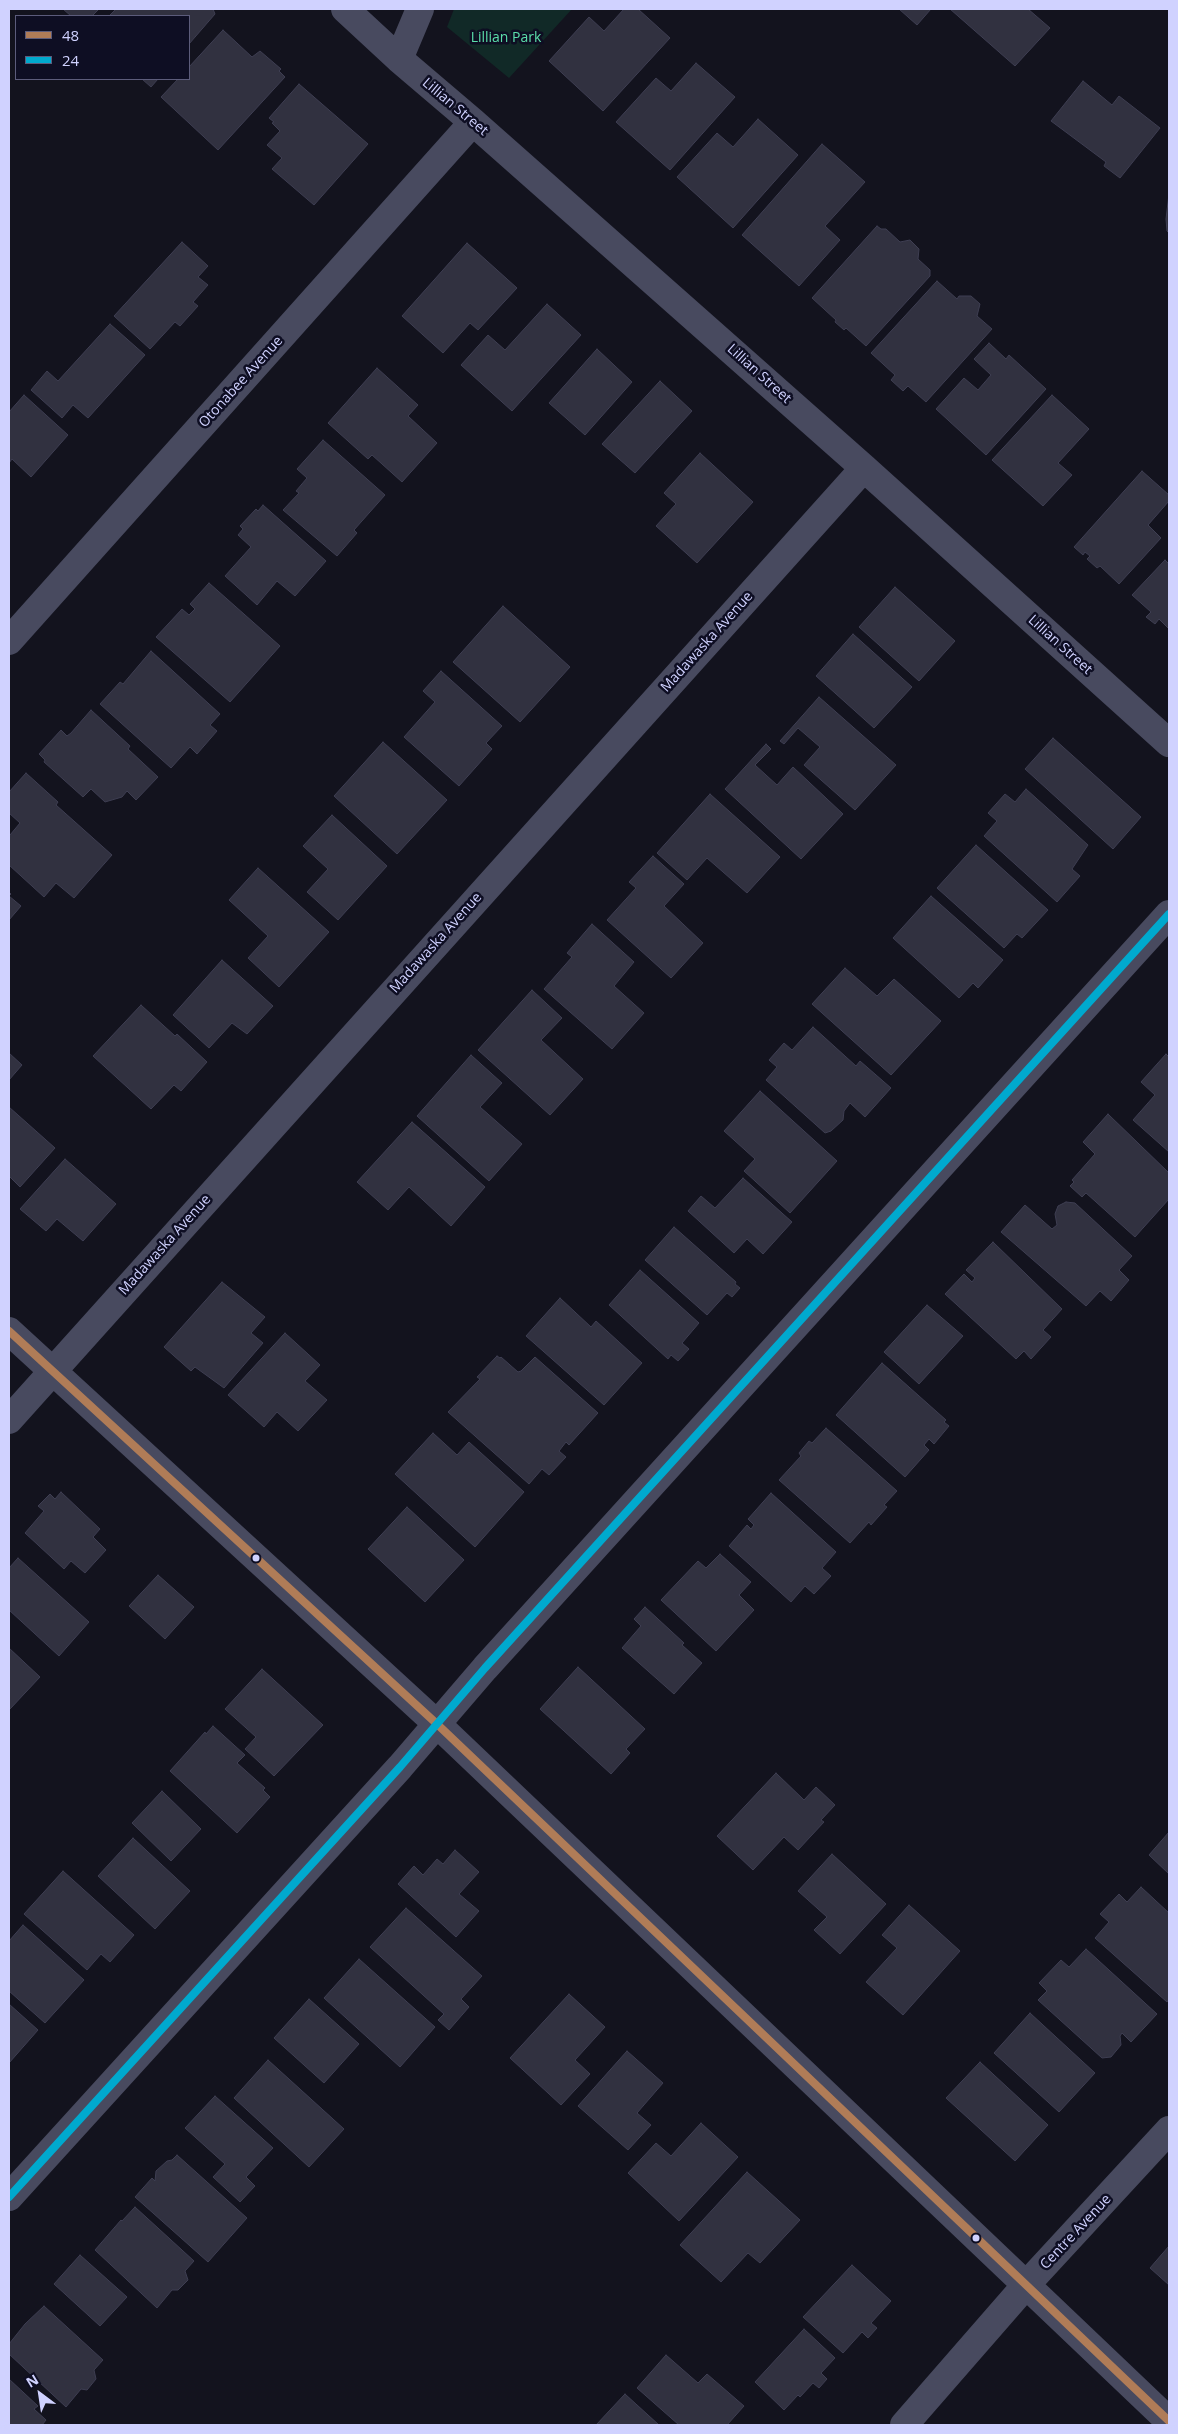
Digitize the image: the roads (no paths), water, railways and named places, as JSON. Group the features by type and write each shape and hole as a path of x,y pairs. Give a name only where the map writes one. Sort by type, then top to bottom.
{"street":[{"name":"Lillian Street","path":"345,9 399,59 474,122 864,468 1169,743"},
{"path":"399,59 420,9"},
{"name":"Otonabee Avenue","path":"9,641 474,122"},
{"name":"Madawaska Avenue","path":"9,1420 864,468"},
{"path":"9,2197 400,1767 1169,914"},
{"path":"9,1331 437,1724 1169,2421"},
{"name":"Centre Avenue","path":"904,2425 1026,2285 1169,2130"}],"park label":[{"name":"Lillian Park","path":"506,38"}]}
